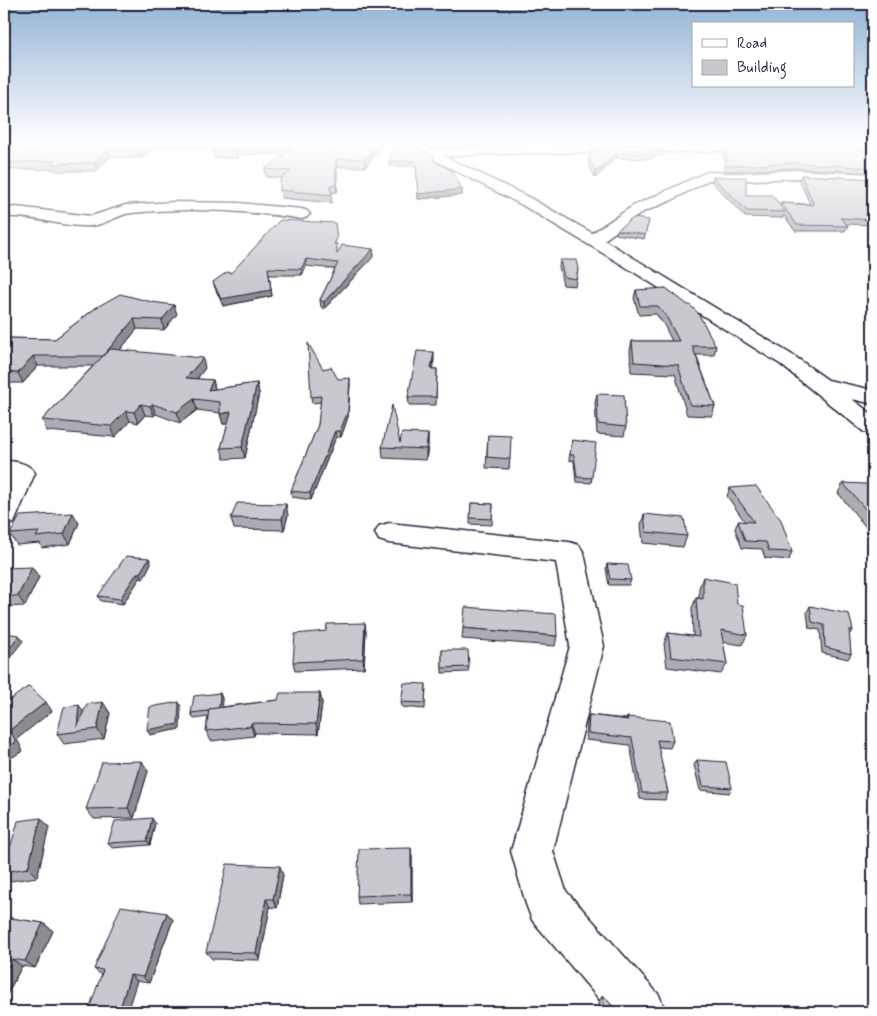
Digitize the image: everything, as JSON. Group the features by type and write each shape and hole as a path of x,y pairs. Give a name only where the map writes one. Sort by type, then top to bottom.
{"street":[{"path":"505,191 593,240 778,355 820,384 873,427"},
{"path":"593,240 638,209 665,198 672,191"},
{"path":"4,213 32,212 80,221 91,221 130,209 220,205 302,214"},
{"path":"820,384 873,397"},
{"path":"4,469 12,469 22,473 4,516"},
{"path":"389,533 569,553 587,646 532,851 548,904 642,1012"}],"building":[{"path":"295,191 331,191 332,195"},
{"path":"418,191 441,191 418,194"},
{"path":"727,191 746,191 746,195 772,195 785,212 747,211"},
{"path":"808,191 873,191 873,220 840,218 848,226 797,225 781,203 814,205"},
{"path":"633,218 649,220 645,235 617,230"},
{"path":"280,220 335,223 337,239 334,244 337,244 337,254 342,245 373,249 324,302 320,300 338,263 306,259 301,269 268,268 271,290 221,299 213,282 227,272 231,273"},
{"path":"560,260 576,260 578,269 576,279 564,277"},
{"path":"666,288 698,313 716,346 692,346 715,406 690,405 678,365 634,362 632,341 679,341 666,316 658,306 640,306 636,290"},
{"path":"120,294 174,305 162,320 134,319 103,356 33,356 18,373 4,372 4,338 55,339 97,307"},
{"path":"308,343 323,369 331,367 338,379 350,378 348,411 340,431 335,431 310,493 291,491 318,425 321,396 311,397"},
{"path":"110,349 203,358 186,378 213,380 208,390 257,383 242,447 221,448 231,412 220,414 220,402 194,399 177,412 152,404 150,406 141,404 134,412 126,411 111,426 42,420"},
{"path":"417,351 434,352 431,369 437,369 436,397 408,397"},
{"path":"597,394 624,395 626,427 598,424"},
{"path":"392,405 400,443 402,433 428,434 426,449 382,447"},
{"path":"488,435 511,436 510,459 487,457"},
{"path":"572,440 596,443 592,478 577,477 574,455 570,455"},
{"path":"843,483 866,484 870,490 873,490 873,518"},
{"path":"756,486 781,520 792,552 769,551 766,542 745,541 738,521 754,522 730,488"},
{"path":"237,503 286,504 282,519 231,518"},
{"path":"471,503 493,504 492,519 470,518"},
{"path":"73,513 64,534 36,537 39,532 10,534 20,516"},
{"path":"644,514 684,518 687,536 646,532"},
{"path":"126,556 149,558 120,599 98,596"},
{"path":"607,564 628,565 631,580 610,579"},
{"path":"32,567 18,596 4,596 4,568"},
{"path":"703,577 735,583 737,604 743,605 747,635 721,630 727,664 671,657 668,633 699,637 696,598 703,599"},
{"path":"810,606 849,614 853,630 849,630 851,654 825,647 824,625 812,622"},
{"path":"465,607 556,614 557,636 463,628"},
{"path":"365,623 363,659 293,662 295,634 326,631 327,624"},
{"path":"4,633 19,635 4,656"},
{"path":"442,650 468,650 469,667 442,668"},
{"path":"404,683 426,684 425,703 401,702"},
{"path":"29,686 46,702 10,730 16,742 4,749 4,704"},
{"path":"220,693 219,708 191,713 194,696"},
{"path":"280,693 320,693 316,724 251,723 251,726 206,731 209,709 278,700"},
{"path":"103,702 97,729 57,734 64,707 79,705 77,727 87,704"},
{"path":"179,702 178,724 147,730 150,707"},
{"path":"589,715 628,720 627,717 670,721 673,741 657,740 668,793 642,793 632,738 588,733"},
{"path":"697,760 726,762 732,788 703,786"},
{"path":"142,761 128,808 86,809 102,762"},
{"path":"41,818 28,868 4,872 4,846 11,845 18,821"},
{"path":"152,818 147,841 108,843 115,821"},
{"path":"411,848 411,894 357,896 359,849"},
{"path":"227,864 280,866 273,899 266,899 256,953 206,952"},
{"path":"121,906 167,913 143,977 130,975 119,1012 88,1012 103,970 94,969"},
{"path":"4,917 43,923 25,961 12,959 4,974"},
{"path":"603,995 614,1008 633,1008 633,1012 605,1012"},
{"path":"385,1009 427,1012 384,1012"}]}
